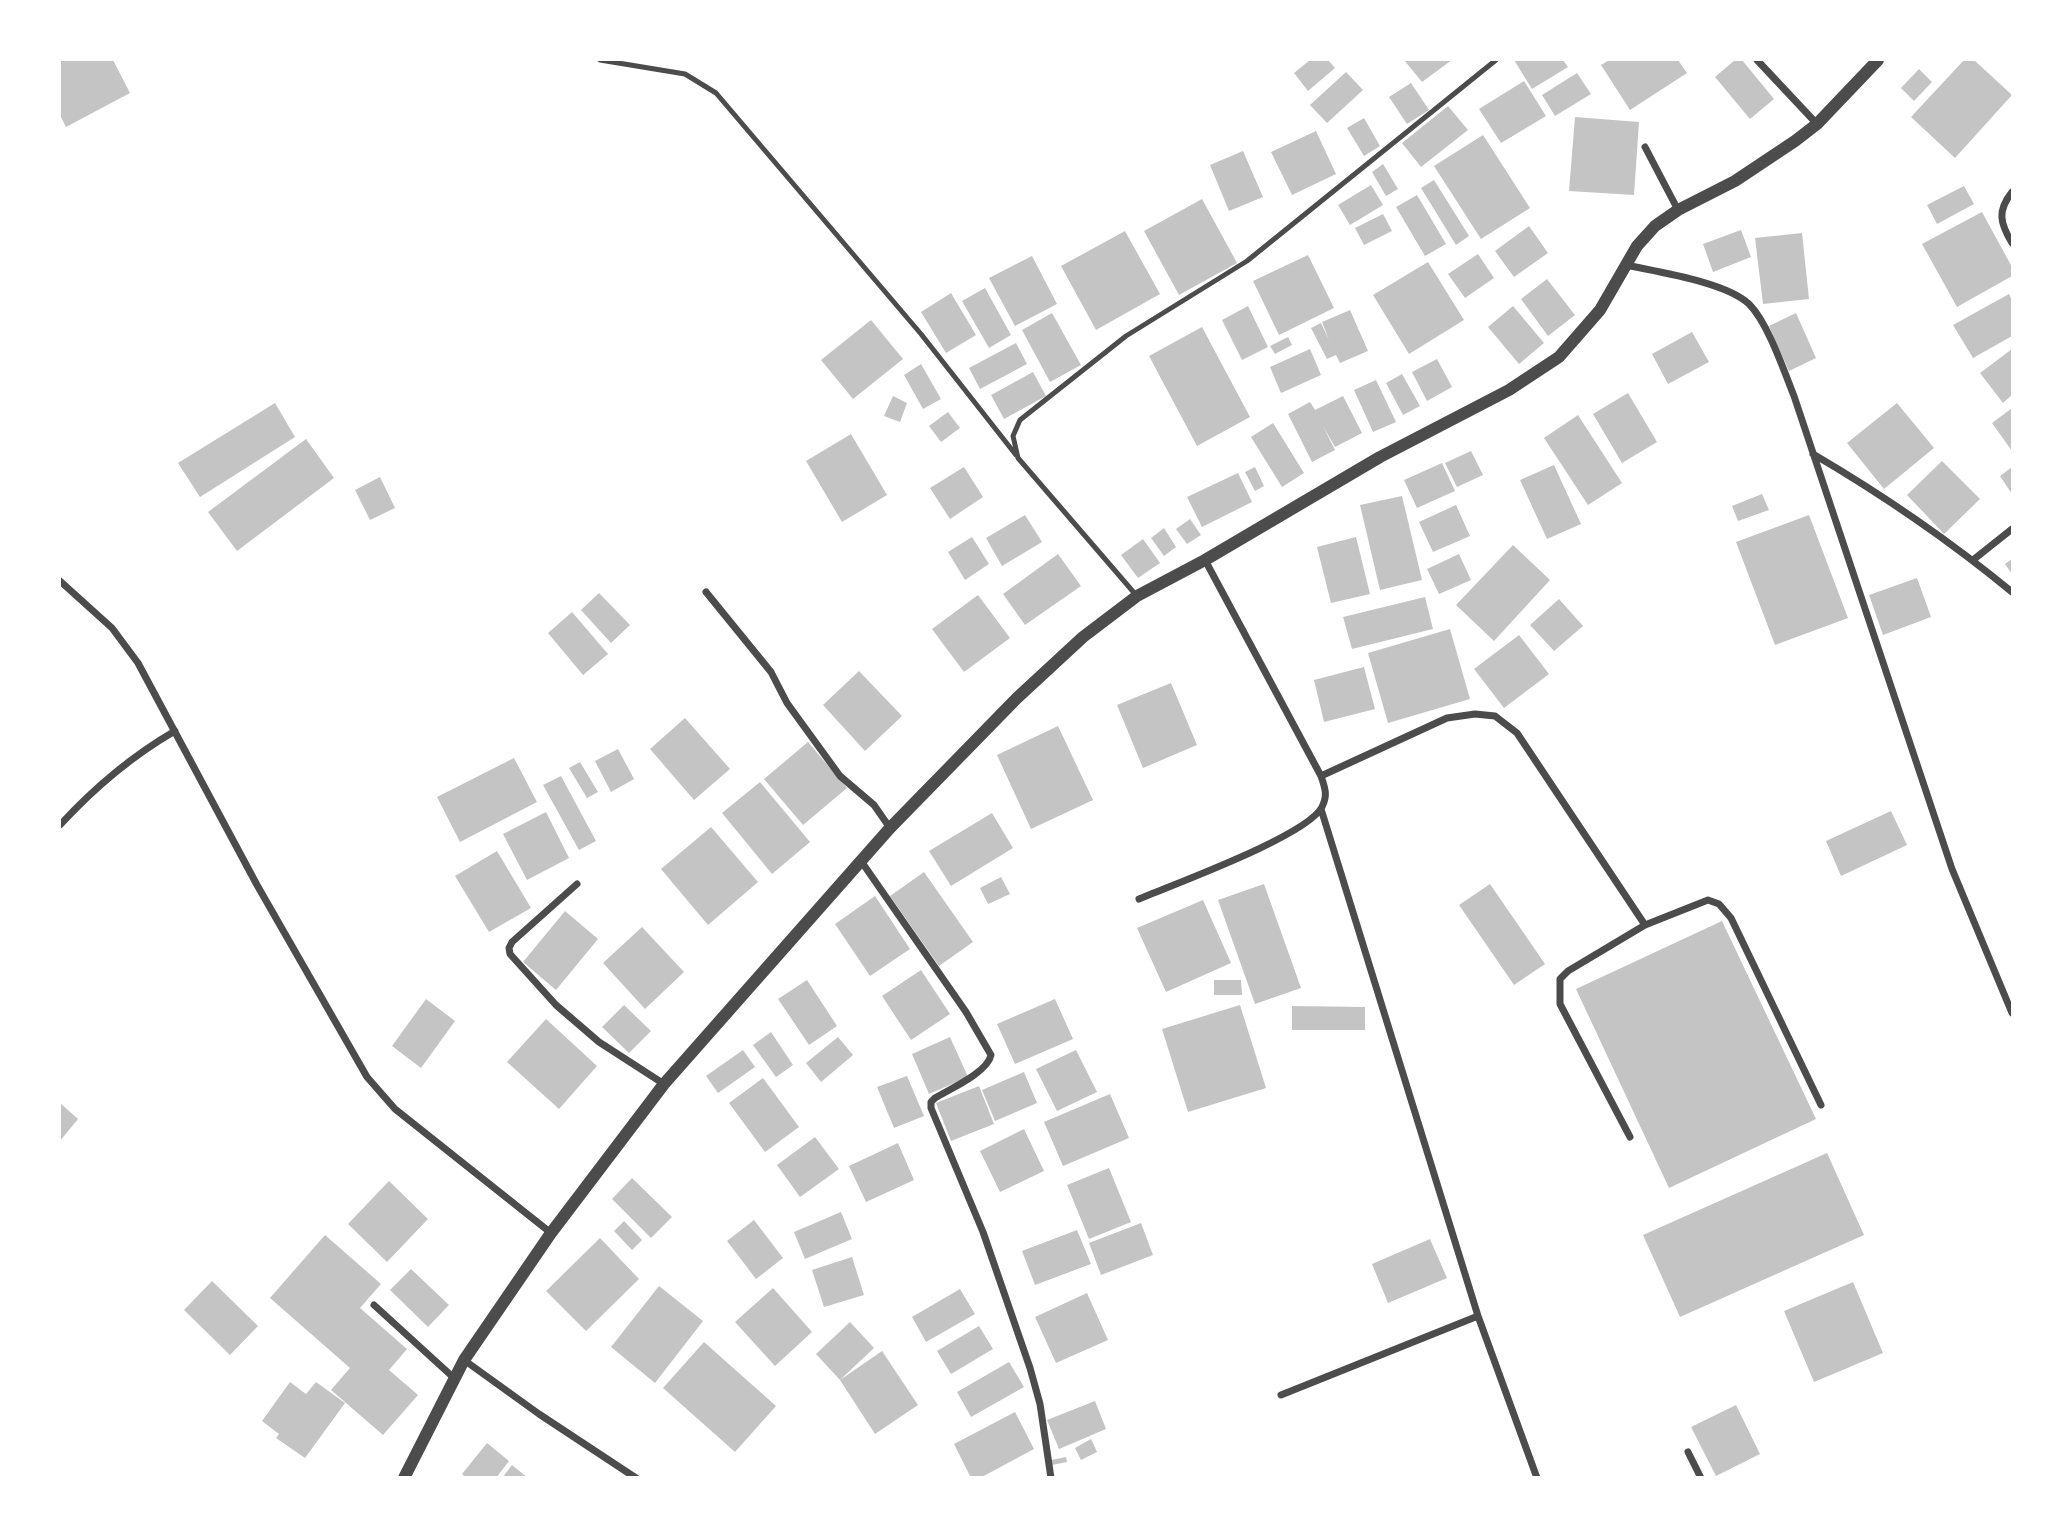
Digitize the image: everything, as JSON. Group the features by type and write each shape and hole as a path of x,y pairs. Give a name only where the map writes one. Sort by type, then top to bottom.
{"street":[{"path":"1757,60 1817,124"},
{"path":"404,1478 464,1360 551,1233 664,1084 890,828 1017,698 1083,637 1137,596 1205,560 1380,457 1508,390 1559,357 1600,310 1637,246 1655,226 1678,210 1735,181 1795,141 1817,124 1878,60"},
{"path":"1645,147 1678,210"},
{"path":"2012,192 2002,206 2000,216 2003,229 2012,243"},
{"path":"1626,265 1720,287 1748,304 1759,318 1794,396 1952,869 2012,1013"},
{"path":"1812,453 1868,487 1973,560 2012,592"},
{"path":"1973,560 2012,529"},
{"path":"1139,899 1306,825 1321,809 1327,793 1321,776 1205,560"},
{"path":"60,580 112,628 138,663 257,885 366,1077 395,1109 551,1233"},
{"path":"706,592 771,672 787,703 840,775 874,805 890,828"},
{"path":"1321,776 1447,718 1475,714 1495,716 1517,733 1645,925"},
{"path":"60,825 84,799 140,751 175,731"},
{"path":"1321,809 1478,1317 1537,1478"},
{"path":"862,861 965,1012 991,1055 990,1062 982,1069 935,1097 931,1108 983,1232 1030,1368 1040,1404 1051,1478"},
{"path":"577,884 512,942 510,954 556,1005 599,1042 664,1084"},
{"path":"1630,1137 1560,1004 1560,979 1568,971 1645,925 1708,900 1719,904 1731,918 1821,1105"},
{"path":"374,1305 454,1378"},
{"path":"1281,1395 1478,1317"},
{"path":"464,1360 636,1478"},
{"path":"1688,1452 1701,1478"}],"lane":[{"path":"600,60 685,74 716,93 921,334 1018,458 1137,596"},
{"path":"1018,458 1013,436 1020,420 1126,336 1247,261 1496,60"}],"building":[{"path":"60,60 113,60 130,93 66,127 60,115"},
{"path":"1310,60 1328,60 1335,68 1308,91 1294,73"},
{"path":"1404,60 1452,60 1422,82"},
{"path":"1514,60 1563,60 1568,67 1532,89"},
{"path":"1609,60 1678,60 1687,73 1630,110 1601,65"},
{"path":"1735,60 1742,60 1774,99 1750,119 1715,77"},
{"path":"1964,60 1974,60 2012,95 1955,158 1911,117"},
{"path":"1919,69 1932,82 1914,101 1901,88"},
{"path":"1346,72 1363,90 1327,123 1310,105"},
{"path":"1577,73 1591,94 1555,116 1542,95"},
{"path":"1524,81 1546,116 1501,143 1479,109"},
{"path":"1411,83 1429,110 1407,124 1389,97"},
{"path":"1448,106 1468,130 1421,167 1402,143"},
{"path":"1575,117 1639,122 1634,195 1569,191"},
{"path":"1364,118 1380,146 1364,156 1347,128"},
{"path":"1316,131 1336,174 1292,195 1271,152"},
{"path":"1483,135 1530,208 1481,239 1434,166"},
{"path":"1243,151 1263,197 1229,211 1210,165"},
{"path":"1383,164 1398,189 1386,196 1372,172"},
{"path":"1434,180 1469,236 1456,245 1421,188"},
{"path":"1371,185 1383,205 1350,225 1338,205"},
{"path":"1964,186 1974,204 1937,224 1927,205"},
{"path":"1417,195 1446,244 1425,256 1396,207"},
{"path":"1202,199 1237,263 1179,295 1144,231"},
{"path":"1982,212 2012,267 2012,276 1957,307 1922,244"},
{"path":"1383,214 1392,231 1364,245 1355,228"},
{"path":"1529,226 1548,253 1514,277 1495,251"},
{"path":"1741,230 1751,257 1713,272 1703,244"},
{"path":"1125,231 1160,294 1096,330 1061,266"},
{"path":"1802,233 1809,299 1763,304 1755,238"},
{"path":"1478,254 1494,278 1465,298 1448,274"},
{"path":"1308,255 1334,308 1279,335 1253,281"},
{"path":"1032,256 1057,304 1015,326 989,278"},
{"path":"1428,262 1464,320 1409,354 1373,295"},
{"path":"1547,279 1575,315 1548,336 1521,299"},
{"path":"985,288 1011,335 989,348 962,301"},
{"path":"951,293 976,335 946,353 921,312"},
{"path":"2009,294 2012,300 2012,336 1973,358 1953,325"},
{"path":"1248,306 1268,347 1242,360 1222,320"},
{"path":"1513,306 1544,343 1519,364 1488,327"},
{"path":"1350,310 1368,351 1340,363 1336,355 1327,359 1311,328 1321,323 1329,340 1322,322"},
{"path":"1052,313 1081,365 1050,382 1022,330"},
{"path":"1796,313 1816,358 1789,371 1769,326"},
{"path":"871,320 903,359 853,399 821,360"},
{"path":"1202,327 1250,417 1197,446 1149,356"},
{"path":"1692,332 1709,362 1668,384 1652,354"},
{"path":"1288,337 1292,345 1275,354 1270,346"},
{"path":"1016,343 1027,364 980,389 969,368"},
{"path":"1310,349 1321,375 1281,393 1270,367"},
{"path":"2012,349 2012,395 2003,403 1980,373"},
{"path":"1437,359 1452,387 1427,401 1412,372"},
{"path":"921,364 941,399 923,409 904,375"},
{"path":"1033,372 1046,396 1004,419 991,395"},
{"path":"1402,374 1420,406 1403,415 1386,383"},
{"path":"1376,380 1396,422 1373,432 1354,390"},
{"path":"1628,393 1657,442 1622,463 1593,414"},
{"path":"893,396 907,403 900,422 884,416"},
{"path":"1343,396 1362,433 1335,447 1323,426 1335,450 1312,462 1288,414 1310,402 1315,410"},
{"path":"275,403 295,437 200,497 178,463"},
{"path":"1897,403 1934,448 1884,489 1847,443"},
{"path":"2012,408 2012,451 1992,423"},
{"path":"948,412 960,428 941,442 929,426"},
{"path":"1578,415 1622,483 1588,505 1544,438"},
{"path":"1273,423 1304,473 1282,487 1251,437"},
{"path":"851,434 887,495 842,522 806,461"},
{"path":"306,439 334,478 237,551 208,512"},
{"path":"1471,451 1483,475 1457,487 1445,463"},
{"path":"1942,461 1980,499 1944,534 1907,495"},
{"path":"1442,463 1455,491 1417,508 1404,480"},
{"path":"1554,465 1581,524 1547,539 1520,480"},
{"path":"964,467 983,497 950,519 930,488"},
{"path":"1255,467 1264,486 1255,491 1245,472"},
{"path":"2012,467 2012,494 2000,476"},
{"path":"1238,473 1252,502 1202,527 1187,497"},
{"path":"380,477 395,508 370,520 355,490"},
{"path":"1762,494 1769,510 1738,521 1732,506"},
{"path":"1402,496 1422,580 1380,590 1360,505"},
{"path":"1456,505 1470,536 1433,552 1419,522"},
{"path":"1025,515 1042,542 1002,566 986,538"},
{"path":"1809,515 1848,618 1775,645 1736,542"},
{"path":"1190,519 1201,535 1187,544 1176,529"},
{"path":"1164,528 1176,547 1164,556 1151,538"},
{"path":"972,537 989,564 965,580 948,552"},
{"path":"1356,537 1370,594 1331,603 1317,547"},
{"path":"1143,539 1160,563 1138,578 1121,555"},
{"path":"1513,545 1550,580 1494,641 1456,605"},
{"path":"1058,554 1081,586 1025,625 1003,594"},
{"path":"1459,554 1471,580 1439,594 1427,569"},
{"path":"2012,559 2012,574 2005,564"},
{"path":"1917,578 1931,617 1883,635 1869,595"},
{"path":"599,593 630,625 611,643 581,610"},
{"path":"978,595 1010,638 964,672 932,629"},
{"path":"1425,597 1433,629 1352,649 1343,617"},
{"path":"1559,599 1583,626 1554,651 1530,625"},
{"path":"572,612 608,654 583,675 548,633"},
{"path":"1450,629 1470,699 1388,723 1368,653"},
{"path":"1519,635 1549,674 1504,708 1474,669"},
{"path":"1364,667 1375,709 1324,722 1314,680"},
{"path":"859,671 902,716 865,751 823,705"},
{"path":"1171,683 1197,745 1143,768 1117,705"},
{"path":"685,718 730,769 694,800 650,749"},
{"path":"1058,726 1093,800 1031,829 997,755"},
{"path":"808,742 847,788 803,825 764,779"},
{"path":"618,749 634,779 611,792 595,761"},
{"path":"514,758 537,802 460,842 437,797"},
{"path":"580,762 598,792 587,798 569,768"},
{"path":"561,776 596,841 579,850 543,785"},
{"path":"760,782 810,842 772,874 722,813"},
{"path":"1891,811 1907,845 1841,876 1826,841"},
{"path":"546,812 569,858 527,880 503,834"},
{"path":"992,813 1013,848 951,886 929,851"},
{"path":"711,827 758,882 708,925 661,869"},
{"path":"497,851 531,908 489,932 455,876"},
{"path":"924,872 973,942 939,966 890,896"},
{"path":"1001,877 1010,894 988,904 980,888"},
{"path":"1264,884 1301,988 1255,1004 1218,900"},
{"path":"1490,884 1545,964 1514,985 1459,905"},
{"path":"875,896 910,949 870,976 835,924"},
{"path":"1203,900 1231,963 1166,992 1137,928"},
{"path":"565,911 598,939 556,990 523,962"},
{"path":"1722,921 1816,1119 1669,1188 1576,989"},
{"path":"642,927 684,972 645,1009 603,963"},
{"path":"921,970 950,1014 911,1040 882,996"},
{"path":"807,980 837,1026 809,1045 778,999"},
{"path":"1214,980 1241,980 1242,995 1214,995"},
{"path":"426,999 455,1021 421,1068 392,1046"},
{"path":"1055,999 1073,1039 1015,1064 997,1024"},
{"path":"624,1005 651,1031 629,1053 602,1027"},
{"path":"1240,1005 1266,1088 1188,1112 1162,1029"},
{"path":"1292,1006 1365,1007 1365,1030 1292,1030"},
{"path":"546,1019 597,1066 559,1109 507,1062"},
{"path":"771,1032 793,1065 776,1077 753,1045"},
{"path":"838,1037 853,1055 821,1082 806,1063"},
{"path":"950,1037 968,1077 929,1094 912,1054"},
{"path":"743,1050 755,1067 718,1093 706,1076"},
{"path":"1076,1050 1097,1092 1057,1111 1036,1069"},
{"path":"1024,1072 1037,1103 995,1121 982,1090"},
{"path":"907,1076 924,1116 894,1128 877,1087"},
{"path":"763,1078 799,1127 765,1152 729,1103"},
{"path":"979,1086 994,1124 951,1141 936,1103"},
{"path":"1110,1094 1129,1138 1063,1166 1044,1122"},
{"path":"60,1103 78,1119 60,1141"},
{"path":"1024,1129 1044,1171 1000,1192 980,1151"},
{"path":"815,1137 839,1169 800,1197 777,1165"},
{"path":"898,1143 914,1180 866,1202 849,1166"},
{"path":"1827,1153 1864,1235 1680,1317 1643,1235"},
{"path":"1109,1168 1131,1222 1089,1239 1067,1185"},
{"path":"632,1178 672,1217 651,1238 612,1199"},
{"path":"389,1181 428,1219 387,1262 348,1224"},
{"path":"841,1212 852,1239 805,1259 794,1232"},
{"path":"754,1220 783,1258 756,1279 727,1241"},
{"path":"624,1221 642,1240 632,1250 614,1231"},
{"path":"1141,1223 1153,1255 1101,1275 1089,1243"},
{"path":"1077,1230 1091,1264 1035,1285 1022,1251"},
{"path":"325,1235 381,1284 360,1308 407,1349 389,1370 418,1395 383,1435 331,1390 350,1368 270,1298"},
{"path":"600,1238 639,1279 586,1331 546,1291"},
{"path":"1430,1239 1447,1278 1388,1303 1372,1264"},
{"path":"852,1257 864,1295 824,1307 812,1270"},
{"path":"411,1269 449,1305 428,1327 390,1290"},
{"path":"212,1281 258,1326 230,1355 184,1310"},
{"path":"1853,1282 1883,1353 1814,1382 1784,1311"},
{"path":"659,1286 703,1321 655,1383 611,1347"},
{"path":"773,1288 812,1332 775,1366 735,1322"},
{"path":"960,1289 975,1314 926,1342 912,1317"},
{"path":"1087,1293 1108,1340 1056,1363 1035,1317"},
{"path":"850,1322 874,1348 840,1380 816,1354"},
{"path":"979,1326 993,1349 951,1374 937,1351"},
{"path":"704,1342 776,1406 735,1452 663,1388"},
{"path":"882,1351 918,1405 875,1434 840,1380"},
{"path":"1009,1362 1024,1387 971,1417 957,1392"},
{"path":"290,1382 306,1394 316,1382 345,1403 305,1458 276,1438 279,1434 262,1421"},
{"path":"1095,1401 1106,1429 1059,1449 1047,1420"},
{"path":"1736,1405 1760,1454 1716,1476 1691,1427"},
{"path":"1015,1412 1034,1449 980,1478 971,1478 954,1444"},
{"path":"1091,1439 1097,1452 1081,1460 1075,1448"},
{"path":"487,1443 509,1461 496,1478 466,1478 462,1474"},
{"path":"1066,1457 1067,1462 1052,1465 1051,1460"},
{"path":"512,1465 528,1478 502,1478"}]}
